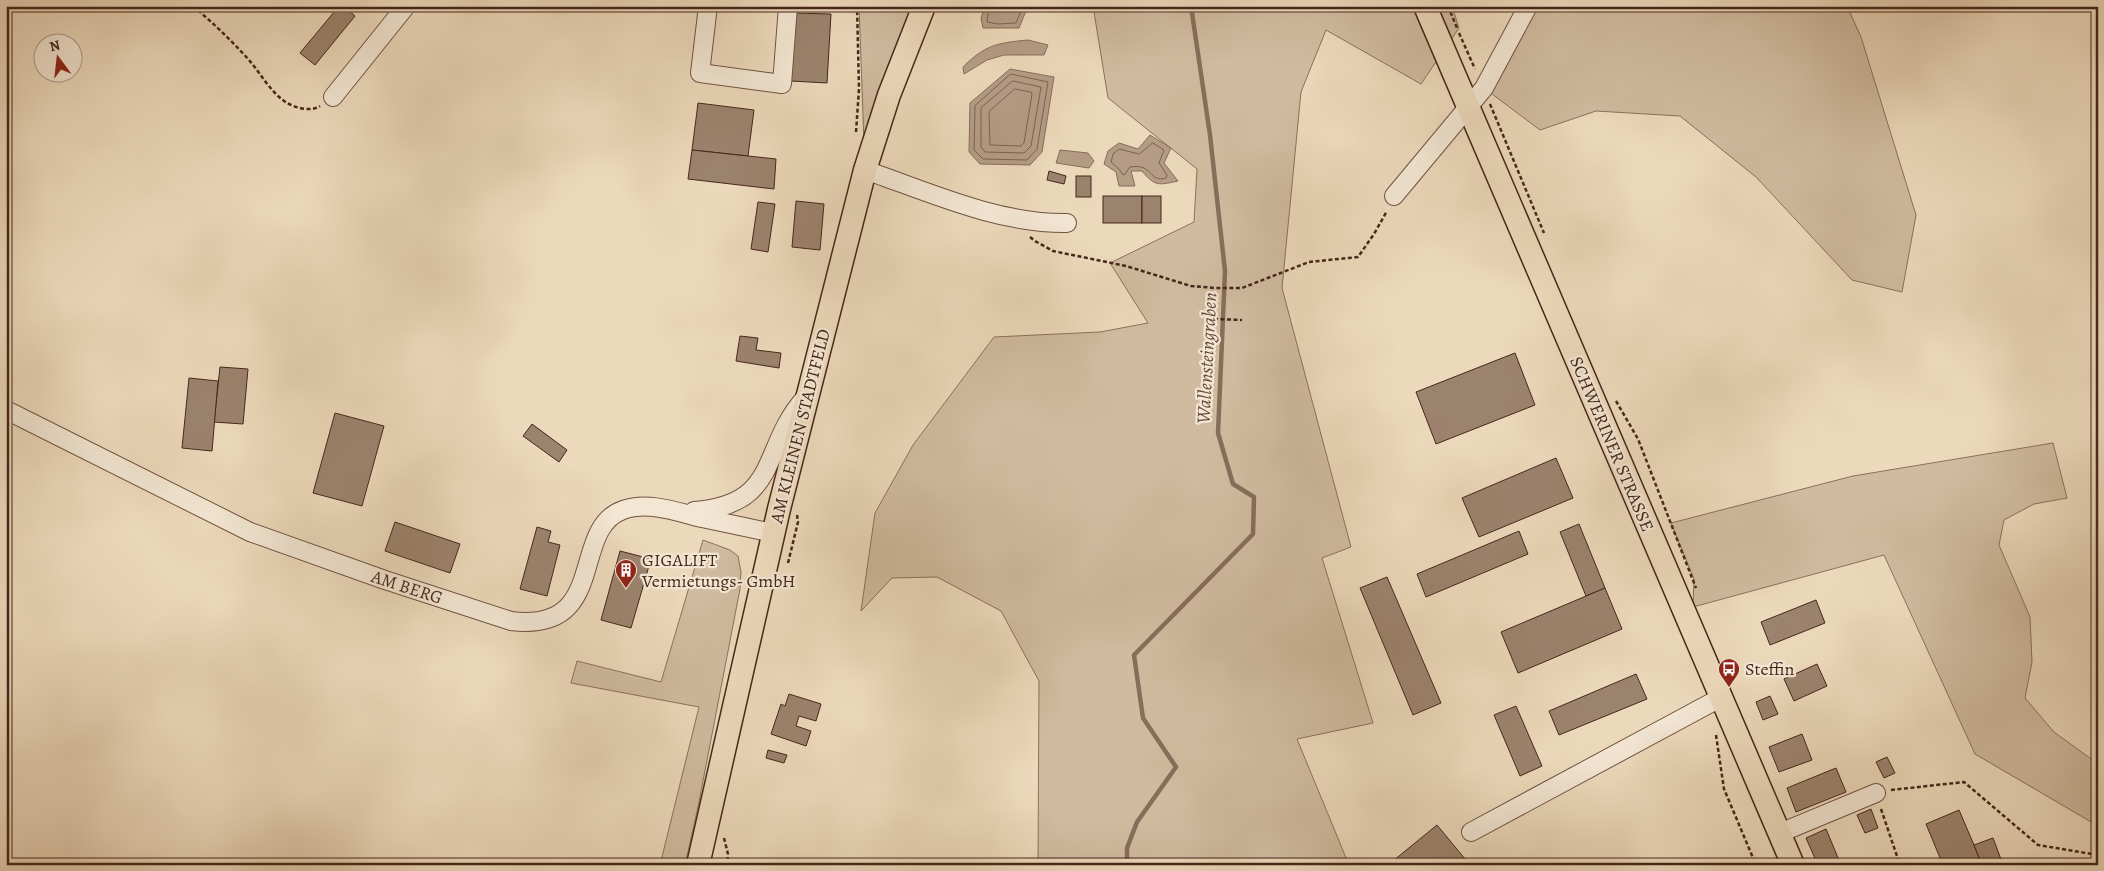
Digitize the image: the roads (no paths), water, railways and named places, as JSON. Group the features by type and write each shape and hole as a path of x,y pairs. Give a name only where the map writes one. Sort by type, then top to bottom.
{"main road":[{"name":"AM KLEINEN STADTFELD","path":"699,859 773,533 864,170 889,95 924,6"},
{"name":"SCHWERINER STRASSE","path":"1425,6 1793,865"}],"street":[{"path":"334,97 406,6"},
{"path":"708,6 700,74 782,84 788,6"},
{"path":"1394,196 1467,106 1484,88 1528,6"},
{"path":"864,170 967,205 1014,218 1050,223 1068,223"},
{"path":"681,512 720,508 748,495 768,467 785,425 796,408 807,396"},
{"name":"AM BERG","path":"6,410 250,532 385,580 511,621 527,623 542,621 567,608 582,583 599,532 605,522 622,510 643,506 681,512 773,533"},
{"path":"1471,832 1720,698"},
{"path":"1780,833 1876,793"}],"water":[{"path":"985,6 1028,6 1019,28 983,28 981,18"},
{"path":"1028,40 1048,45 1044,55 1004,55 987,60 964,74 963,67 978,54 992,46"},
{"path":"1010,69 1054,77 1042,152 1030,165 980,164 969,152 970,103"},
{"path":"1150,135 1171,148 1164,163 1178,181 1158,183 1150,180 1142,171 1131,171 1135,186 1119,186 1116,172 1104,164 1108,151 1119,143 1138,149"},
{"path":"1060,150 1088,153 1094,161 1089,168 1056,163"}],"waterway":[{"name":"Wallensteingraben","path":"1127,865 1127,848 1137,822 1176,767 1143,718 1134,655 1253,534 1254,497 1233,484 1218,433 1225,271 1210,135 1191,6"}],"place":[{"name":"GIGALIFT Vermietungs- GmbH","path":"626,589"},
{"name":"Steffin","path":"1729,688"}]}
